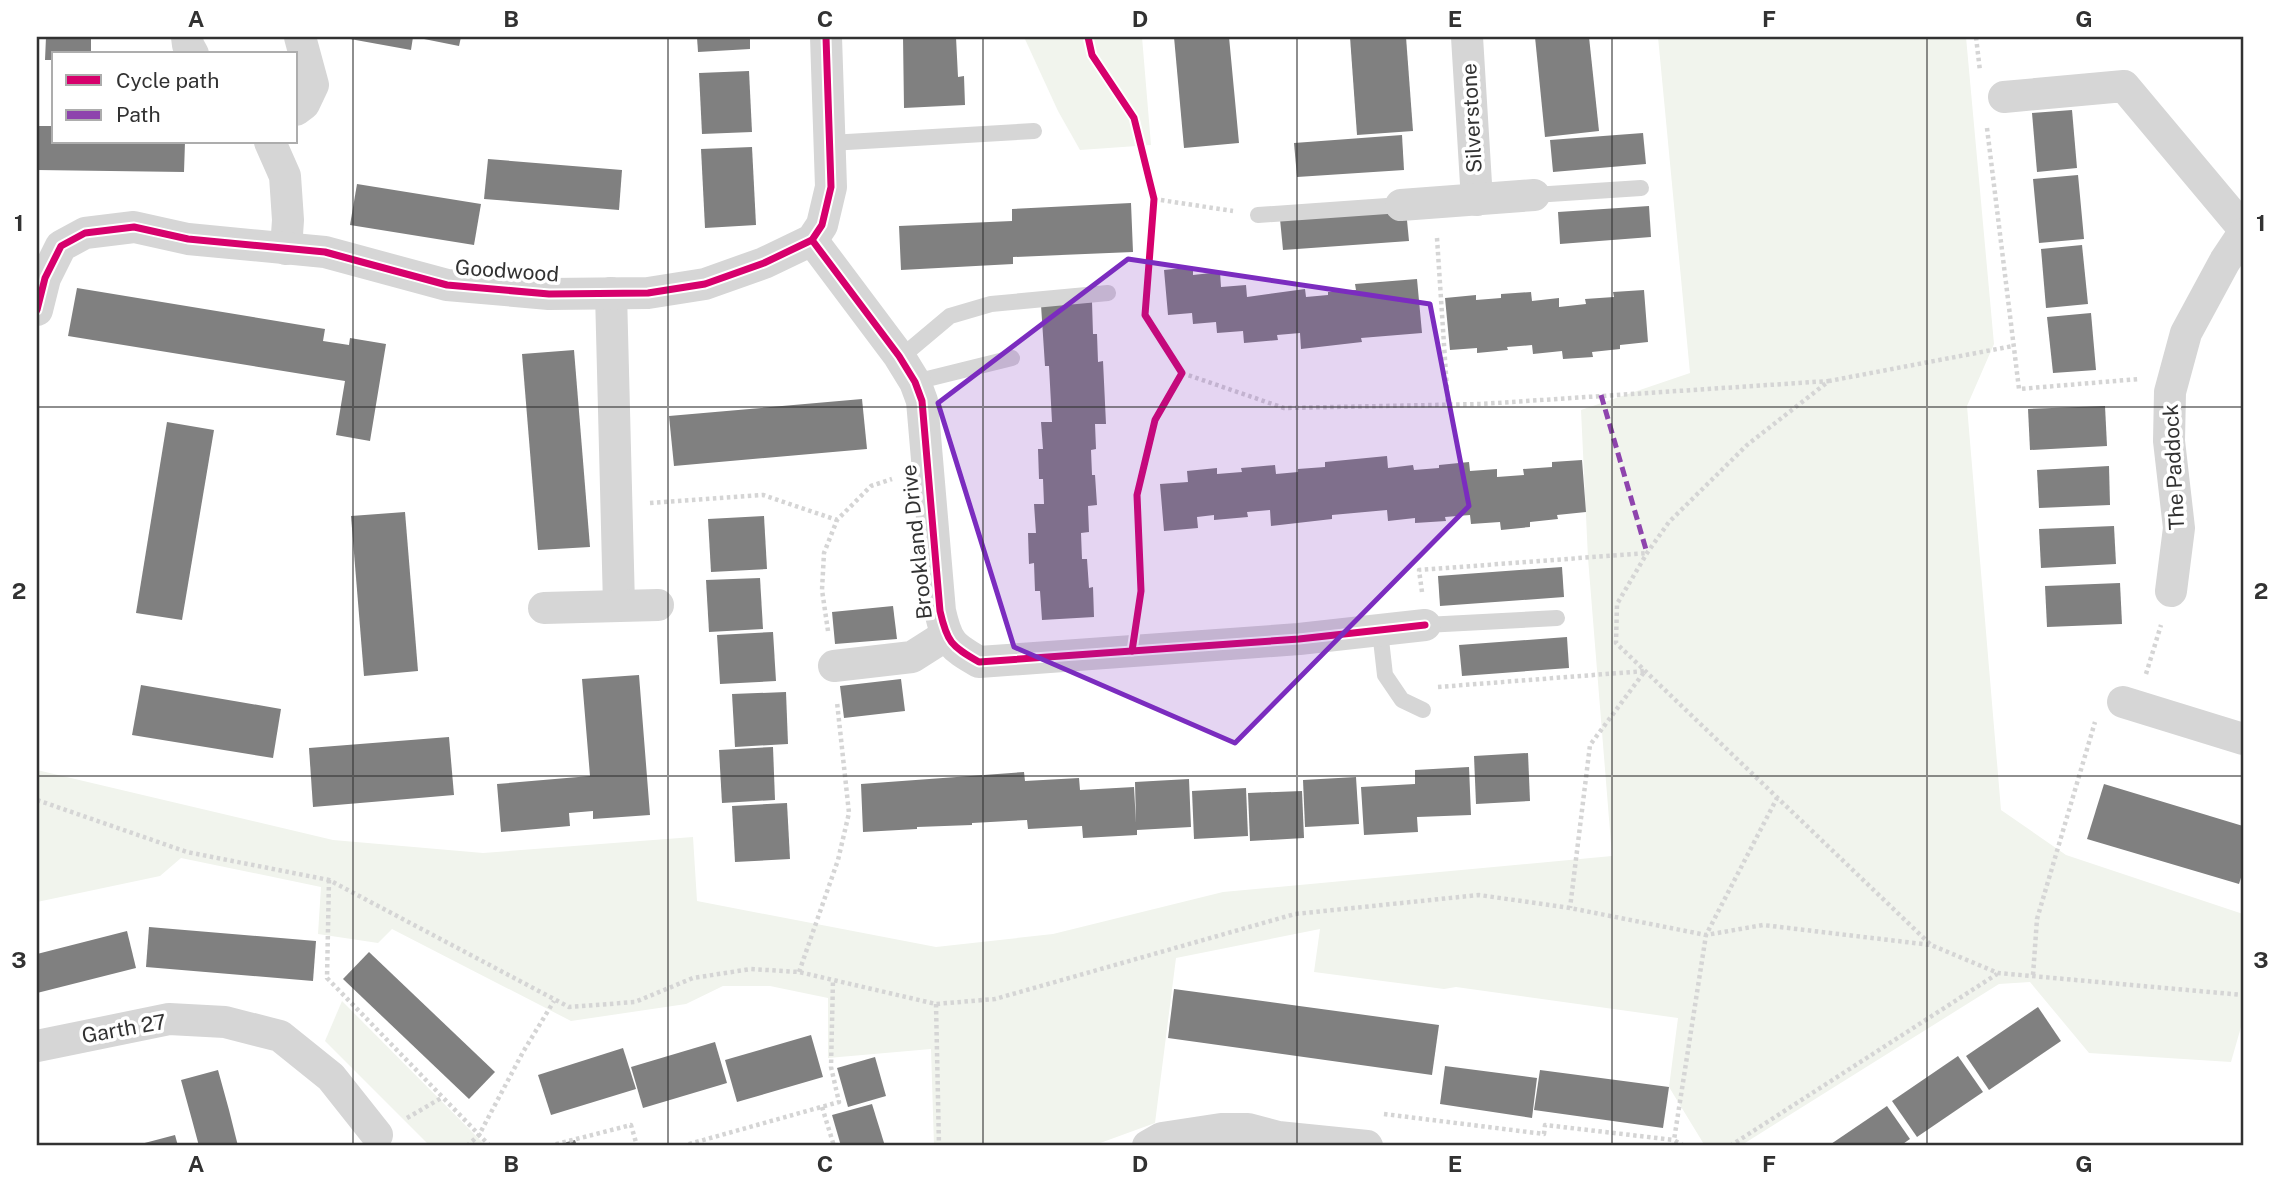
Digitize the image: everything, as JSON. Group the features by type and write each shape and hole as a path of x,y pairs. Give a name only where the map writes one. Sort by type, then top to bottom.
{"street":[{"path":"298,108 304,104 313,85 300,37"},
{"path":"812,240 822,225 831,187 827,37"},
{"name":"Silverstone","path":"1467,37 1477,200"},
{"path":"2004,97 2124,86 2243,228"},
{"path":"271,144 285,176 288,219 286,249"},
{"name":"Silverstone","path":"1401,205 1534,195"},
{"name":"Goodwood","path":"37,310 45,278 61,246 85,233 134,227 188,239 325,252 447,285 549,294 648,293 705,285 764,263 812,240"},
{"name":"The Paddock","path":"2171,591 2179,528 2169,441 2170,391 2186,333 2225,261 2243,234"},
{"name":"Brookland Drive","path":"812,240 907,370 922,401 940,611 945,636 961,652 979,662 1286,640 1426,625"},
{"path":"611,293 619,606"},
{"path":"544,608 658,605"},
{"name":"Brookland Drive","path":"834,666 912,657 945,636"},
{"path":"2129,704 2243,739"},
{"name":"Garth 27","path":"37,1046 169,1019 225,1022 280,1036 331,1077 377,1135"},
{"path":"1148,1146 1162,1138 1221,1129 1248,1129 1278,1137 1367,1146"}],"lane":[{"path":"830,143 1034,131"},
{"path":"1534,195 1641,188"},
{"path":"1258,215 1401,205"},
{"path":"907,370 950,316 991,304 1108,292"},
{"path":"907,370 1012,358"},
{"path":"1426,625 1557,618"},
{"path":"1380,631 1385,675 1402,700 1423,710"}],"path":[{"path":"1976,37 1981,74"},
{"path":"1987,126 2019,389 2175,376"},
{"path":"1154,199 1258,215"},
{"path":"1435,202 1448,405"},
{"path":"1182,373 1284,408 1448,405 1829,381 2013,346"},
{"path":"1829,381 1747,445 1669,522 1617,604 1616,643 1931,945"},
{"path":"617,505 763,495 837,520"},
{"path":"1426,625 1419,570 1647,553"},
{"path":"2033,975 2037,919 2094,724 2108,697 2129,704 2171,591"},
{"path":"1395,691 1645,671"},
{"path":"1570,908 1590,745 1645,671"},
{"path":"1674,1140 1706,935 1777,797"},
{"path":"37,800 187,852 330,880 569,1007 635,1002 692,978 751,969 799,972 936,1004 995,999 1295,914 1479,895 1570,908 1706,935 1763,925 1931,945 1998,973 2243,995"},
{"path":"330,880 327,978 491,1146"},
{"path":"1731,1146 1998,973"},
{"path":"682,1146 839,1102 831,1067 833,980"},
{"path":"467,1146 480,1135 523,1052 554,1001"},
{"path":"936,1004 939,1146"},
{"path":"822,1107 834,1146"},
{"path":"1381,1114 1544,1134 1545,1125 1674,1140 1684,1146"},
{"path":"549,1146 631,1125 637,1146"}],"highlighted area":[{"path":"1128,259 1430,304 1469,506 1235,743 1014,647 938,403"}],"shaded area":[{"path":"1024,37 1142,37 1151,145 1080,150 1058,111"},
{"path":"1658,37 1966,37 1994,344 1967,406 2001,810 2066,855 2243,914 2243,1020 2231,1062 2089,1053 2030,982 1999,984 1745,1143 1705,1146 1669,1087 1678,1018 1456,987 1444,989 1314,972 1320,929 1176,958 1155,1123 1092,1146 934,1146 931,1049 828,1058 828,998 770,986 723,986 686,1004 571,1021 392,929 378,943 318,934 321,887 181,858 160,876 37,902 37,770 333,840 483,853 693,837 697,901 936,947 1053,934 1223,892 1612,856 1588,558 1581,410 1690,373"},
{"path":"342,1001 486,1146 430,1146 325,1041"}],"building":[{"path":"46,37 91,37 91,52 52,52 52,60 45,60"},
{"path":"339,37 413,37 411,50"},
{"path":"414,37 461,37 459,46"},
{"path":"697,37 750,37 750,49 698,52"},
{"path":"903,37 956,37 958,77 964,76 965,105 904,108"},
{"path":"1174,37 1229,37 1239,143 1184,148"},
{"path":"1350,37 1406,37 1413,131 1357,135"},
{"path":"1535,37 1589,37 1599,131 1545,137"},
{"path":"749,71 752,132 702,134 699,73"},
{"path":"2072,110 2077,168 2037,172 2032,113"},
{"path":"37,126 52,126 52,144 185,144 184,172 37,170"},
{"path":"1643,133 1646,164 1553,172 1550,140"},
{"path":"1402,135 1404,170 1297,177 1294,143"},
{"path":"752,147 756,225 705,228 701,149"},
{"path":"488,159 622,170 619,210 484,199"},
{"path":"2078,175 2084,239 2039,243 2033,179"},
{"path":"357,184 481,204 474,245 350,225"},
{"path":"1131,203 1133,252 1013,257 1013,264 901,270 899,226 1012,221 1012,209"},
{"path":"1649,206 1651,237 1560,244 1558,212"},
{"path":"1406,210 1409,241 1283,250 1280,219"},
{"path":"2082,245 2088,304 2046,308 2041,249"},
{"path":"1193,267 1193,275 1220,272 1221,287 1246,285 1247,297 1305,289 1306,297 1328,295 1328,292 1356,290 1355,284 1417,279 1422,333 1361,338 1362,342 1301,349 1300,333 1277,335 1278,340 1244,343 1243,331 1217,333 1216,322 1193,324 1192,313 1168,315 1164,270"},
{"path":"77,288 325,329 323,341 349,345 350,338 386,344 370,441 336,435 345,381 68,336"},
{"path":"1644,290 1648,342 1592,352 1593,357 1563,359 1562,351 1533,354 1532,345 1477,353 1477,348 1450,350 1445,298 1476,295 1476,300 1501,298 1501,294 1531,292 1532,301 1559,298 1559,307 1586,304 1585,299 1614,297 1613,292"},
{"path":"1092,302 1093,334 1097,334 1098,362 1103,361 1106,424 1095,424 1096,449 1091,450 1097,505 1088,506 1089,532 1081,533 1082,559 1087,559 1089,588 1093,587 1094,617 1042,620 1040,591 1035,591 1034,563 1029,564 1028,533 1036,533 1034,504 1044,504 1043,479 1039,479 1038,449 1043,449 1041,422 1052,422 1049,366 1045,366 1041,305"},
{"path":"2091,313 2096,370 2053,373 2047,317"},
{"path":"574,350 590,547 538,550 522,354"},
{"path":"862,399 867,449 674,466 669,416"},
{"path":"2105,406 2107,446 2030,450 2028,409"},
{"path":"167,422 214,430 182,620 136,613"},
{"path":"1387,456 1388,468 1413,465 1414,470 1469,462 1470,471 1497,469 1497,477 1524,475 1523,469 1552,467 1552,462 1582,460 1586,512 1557,515 1558,519 1530,522 1530,527 1501,530 1500,522 1471,524 1470,515 1445,517 1446,521 1415,523 1415,518 1388,521 1387,510 1332,515 1332,519 1271,526 1270,510 1247,512 1248,517 1214,520 1214,515 1197,517 1198,528 1164,531 1160,484 1188,482 1187,471 1217,468 1217,474 1242,472 1241,468 1275,465 1276,474 1325,467 1325,462"},
{"path":"2109,466 2110,505 2039,508 2037,470"},
{"path":"405,512 418,671 364,676 351,516"},
{"path":"764,516 767,569 711,572 708,519"},
{"path":"2114,526 2116,564 2041,568 2039,529"},
{"path":"1562,567 1564,597 1440,606 1438,576"},
{"path":"760,578 763,629 709,632 706,580"},
{"path":"2120,583 2122,624 2047,627 2045,586"},
{"path":"893,606 897,639 835,644 832,612"},
{"path":"773,632 776,681 720,684 717,635"},
{"path":"1567,637 1569,668 1462,676 1459,645"},
{"path":"639,675 650,815 593,819 593,811 569,813 570,826 501,832 497,784 590,776 582,679"},
{"path":"901,679 905,711 844,718 840,686"},
{"path":"141,685 281,709 273,758 132,735"},
{"path":"786,692 788,744 735,747 732,694"},
{"path":"449,737 454,795 313,807 309,748"},
{"path":"773,747 775,800 722,803 719,750"},
{"path":"1528,753 1530,801 1476,804 1474,756"},
{"path":"1469,767 1471,815 1417,817 1418,832 1364,835 1361,787 1415,784 1415,770"},
{"path":"1024,772 1025,781 1079,778 1080,790 1134,787 1136,823 1135,782 1189,779 1191,827 1137,830 1137,835 1083,838 1082,826 1028,829 1027,820 863,832 861,784"},
{"path":"1356,777 1359,824 1305,827 1303,780"},
{"path":"2104,784 2243,826 2243,871 2239,884 2087,839"},
{"path":"1246,788 1248,836 1194,839 1192,791"},
{"path":"1302,791 1304,838 1250,841 1248,793"},
{"path":"787,803 790,859 735,862 732,806"},
{"path":"149,927 316,941 313,981 146,967"},
{"path":"127,931 136,968 37,993 37,954"},
{"path":"369,952 495,1072 469,1099 343,979"},
{"path":"1174,989 1439,1025 1432,1075 1168,1038"},
{"path":"2038,1007 2061,1041 1989,1090 1966,1056"},
{"path":"811,1035 823,1077 737,1102 725,1060"},
{"path":"715,1042 727,1083 643,1108 631,1067"},
{"path":"623,1048 636,1089 551,1115 538,1075"},
{"path":"1958,1056 1983,1092 1917,1137 1892,1101"},
{"path":"875,1057 886,1096 848,1107 837,1068"},
{"path":"1445,1066 1537,1078 1532,1118 1440,1104"},
{"path":"218,1070 238,1146 199,1146 181,1080"},
{"path":"1540,1070 1669,1087 1663,1128 1534,1110"},
{"path":"872,1104 885,1146 841,1146 832,1115"},
{"path":"1887,1106 1910,1139 1900,1146 1828,1146"},
{"path":"175,1135 178,1146 137,1146 137,1145"},
{"path":"575,1140 577,1146 555,1146 555,1145"}],"marked path":[{"path":"1601,395 1647,553"}],"cycle path":[{"path":"37,310 45,278 61,246 85,233 134,227 188,239 325,252 447,285 549,294 648,293 705,284 764,263 812,240 822,225 831,187 826,37"},
{"path":"1088,37 1092,55 1134,118 1154,199 1145,315 1182,373 1155,420 1137,495 1141,591 1132,651"},
{"path":"812,240 899,356 915,382 922,401 940,611 948,637 956,647 979,662 1299,639 1425,625"}]}
